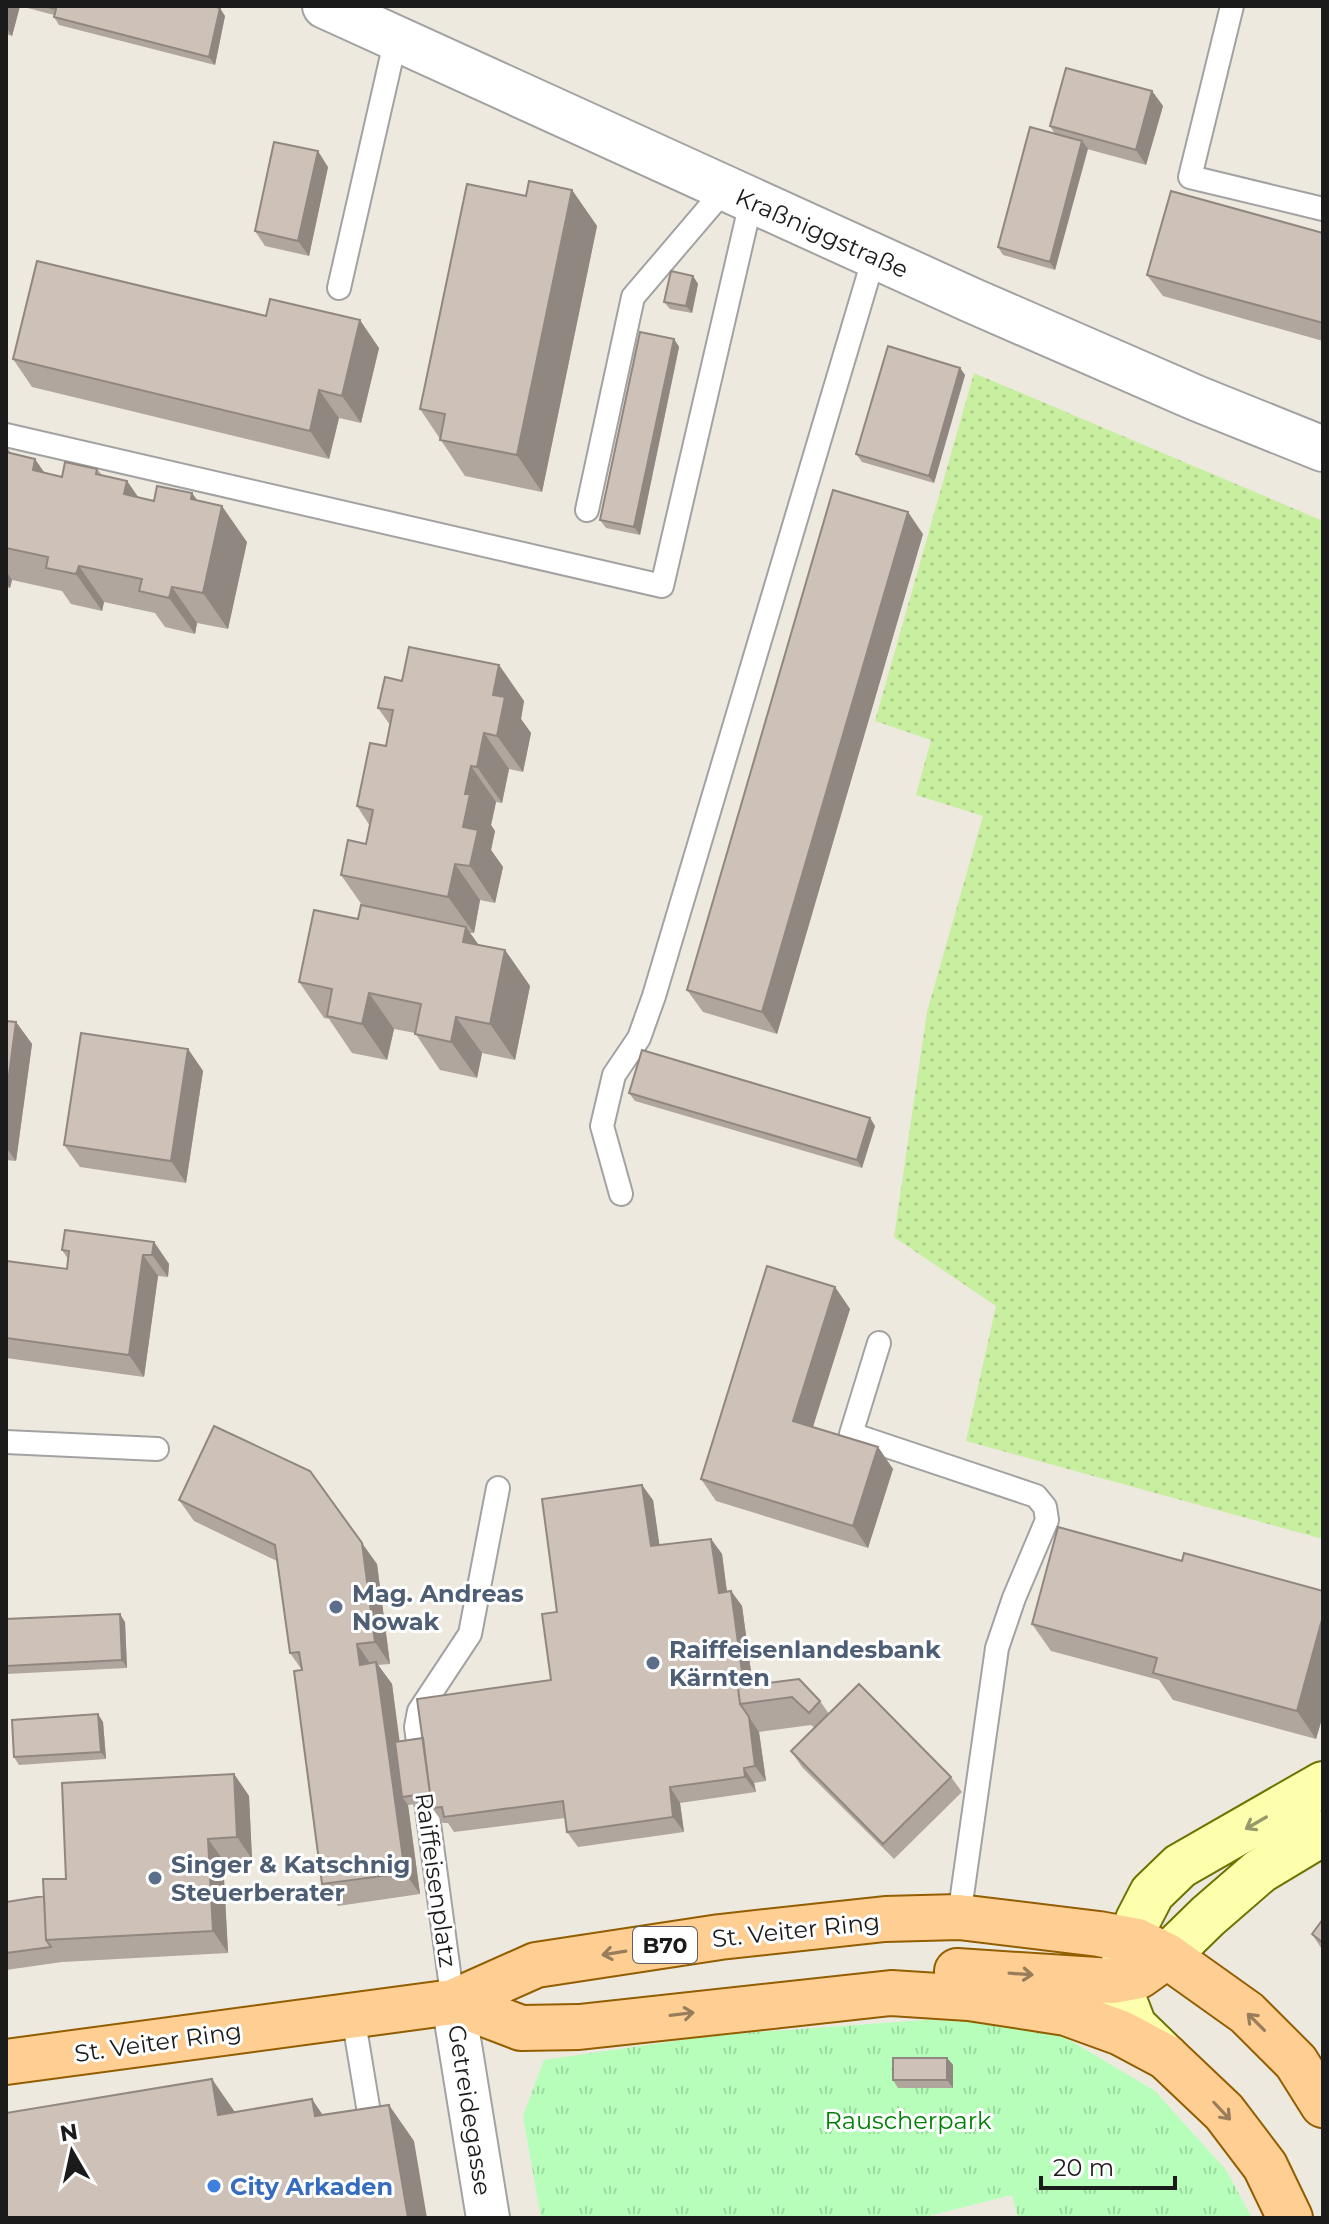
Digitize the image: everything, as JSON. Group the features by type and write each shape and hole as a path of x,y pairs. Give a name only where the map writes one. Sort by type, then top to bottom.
{"main road":[{"path":"1166,2057 1134,2026 1124,2000 1130,1952 1152,1893 1180,1866 1323,1784"},
{"path":"1130,1952 1208,1916 1260,1871 1323,1833"},
{"name":"St. Veiter Ring","path":"6,2062 453,2002 536,1965 720,1937 885,1919 959,1917 1130,1952 1112,1981 963,1971 933,1975 891,1993"},
{"name":"B70","path":"1130,1952 1247,2013 1296,2062 1323,2104"},
{"name":"St. Veiter Ring","path":"453,2002 521,2028 579,2027 891,1993 969,1998 1066,2013 1121,2033 1166,2057"},
{"name":"B70","path":"1166,2057 1224,2112 1265,2166 1290,2218"}],"street":[{"name":"Kraßniggstraße","path":"325,6 874,257 1196,398 1323,449"},
{"name":"Getreidegasse","path":"453,2002 488,2218"}],"lane":[{"path":"1232,6 1190,177 1323,209"},
{"path":"339,288 396,38"},
{"path":"6,435 662,586 738,196"},
{"path":"587,510 633,297 738,196"},
{"path":"621,1194 602,1126 614,1075 639,1038 654,996 874,257"},
{"path":"879,1343 851,1434 1036,1496 1045,1507 1047,1520 997,1648 959,1917"},
{"path":"6,1442 157,1449"},
{"name":"Raiffeisenplatz","path":"453,2002 416,1727 419,1711 470,1634 498,1488"},
{"path":"353,2016 375,2147"}],"green space":[{"path":"974,373 1323,521 1323,1539 966,1441 996,1306 894,1237 927,1012 983,816 916,795 931,740 875,721"},
{"name":"Rauscherpark","path":"924,2020 983,2022 1063,2036 1155,2091 1226,2170 1252,2218 1018,2218 1012,2195 921,2218 541,2218 523,2116 544,2060 716,2035"}],"building":[{"path":"43,6 220,8 209,57 54,17 56,9"},
{"path":"1066,68 1152,91 1136,150 1050,126"},
{"path":"1030,127 1082,141 1050,262 998,247"},
{"path":"274,142 318,151 298,241 255,231"},
{"path":"529,181 572,190 517,455 440,440 445,414 420,409 467,184 526,196"},
{"path":"1171,191 1323,233 1323,323 1147,275"},
{"path":"37,261 266,316 270,299 360,320 342,396 319,390 310,431 13,359"},
{"path":"671,271 693,276 686,306 664,302"},
{"path":"640,332 674,339 634,527 600,520"},
{"path":"888,346 960,368 929,476 856,454"},
{"path":"6,452 35,459 33,470 62,477 65,462 97,469 96,474 127,481 124,494 154,501 157,486 192,493 191,499 222,506 203,593 172,587 169,598 139,591 142,579 79,566 76,574 46,568 48,557 6,548"},
{"path":"833,490 908,512 762,1012 687,990"},
{"path":"409,647 499,665 493,695 505,697 497,736 484,733 477,767 471,766 465,794 470,794 463,827 478,830 470,866 455,864 448,897 341,875 348,840 366,844 373,810 357,806 370,743 386,746 393,710 378,708 385,677 402,681"},
{"path":"361,905 466,927 463,942 505,950 490,1024 456,1017 451,1042 415,1034 421,1004 369,993 362,1024 327,1016 332,989 299,982 314,910 358,919"},
{"path":"6,1021 16,1022 6,1098"},
{"path":"81,1033 188,1049 171,1161 64,1145"},
{"path":"642,1050 870,1118 857,1160 629,1093"},
{"path":"65,1230 154,1242 152,1255 143,1255 129,1355 6,1338 6,1261 67,1269 69,1251 62,1250"},
{"path":"767,1266 835,1287 793,1421 878,1447 853,1526 701,1479"},
{"path":"214,1426 310,1471 362,1543 375,1642 357,1644 360,1665 376,1662 405,1873 322,1884 294,1671 302,1670 299,1652 290,1653 275,1545 179,1500"},
{"name":"Raiffeisenlandesbank Kärnten","path":"642,1485 651,1546 711,1539 719,1593 731,1591 744,1686 738,1687 740,1704 749,1717 755,1766 744,1768 745,1777 670,1787 673,1817 567,1832 563,1801 444,1817 442,1807 432,1808 417,1699 551,1680 542,1614 557,1612 542,1499"},
{"path":"1058,1527 1182,1561 1184,1553 1323,1591 1323,1616 1297,1711 1153,1673 1157,1658 1032,1624"},
{"path":"120,1614 122,1660 6,1666 6,1619"},
{"path":"799,1679 820,1701 809,1713 792,1697 740,1704 738,1687"},
{"path":"859,1684 951,1777 883,1844 791,1751"},
{"path":"98,1714 101,1752 14,1757 12,1720"},
{"path":"423,1738 430,1793 402,1797 395,1742"},
{"path":"234,1774 237,1837 208,1839 213,1931 46,1940 43,1879 66,1879 62,1783"},
{"path":"44,1896 46,1940 51,1947 6,1953 6,1902"},
{"path":"1323,1919 1323,1943 1312,1934"},
{"path":"893,2058 947,2058 947,2080 893,2080"},
{"name":"City Arkaden","path":"212,2079 218,2115 312,2099 315,2116 389,2105 408,2218 6,2218 6,2113"}],"place":[{"name":"Mag. Andreas Nowak","path":"336,1607"},
{"name":"Raiffeisenlandesbank Kärnten","path":"653,1663"},
{"name":"Singer & Katschnig Steuerberater","path":"155,1878"},
{"name":"City Arkaden","path":"214,2186"}]}
